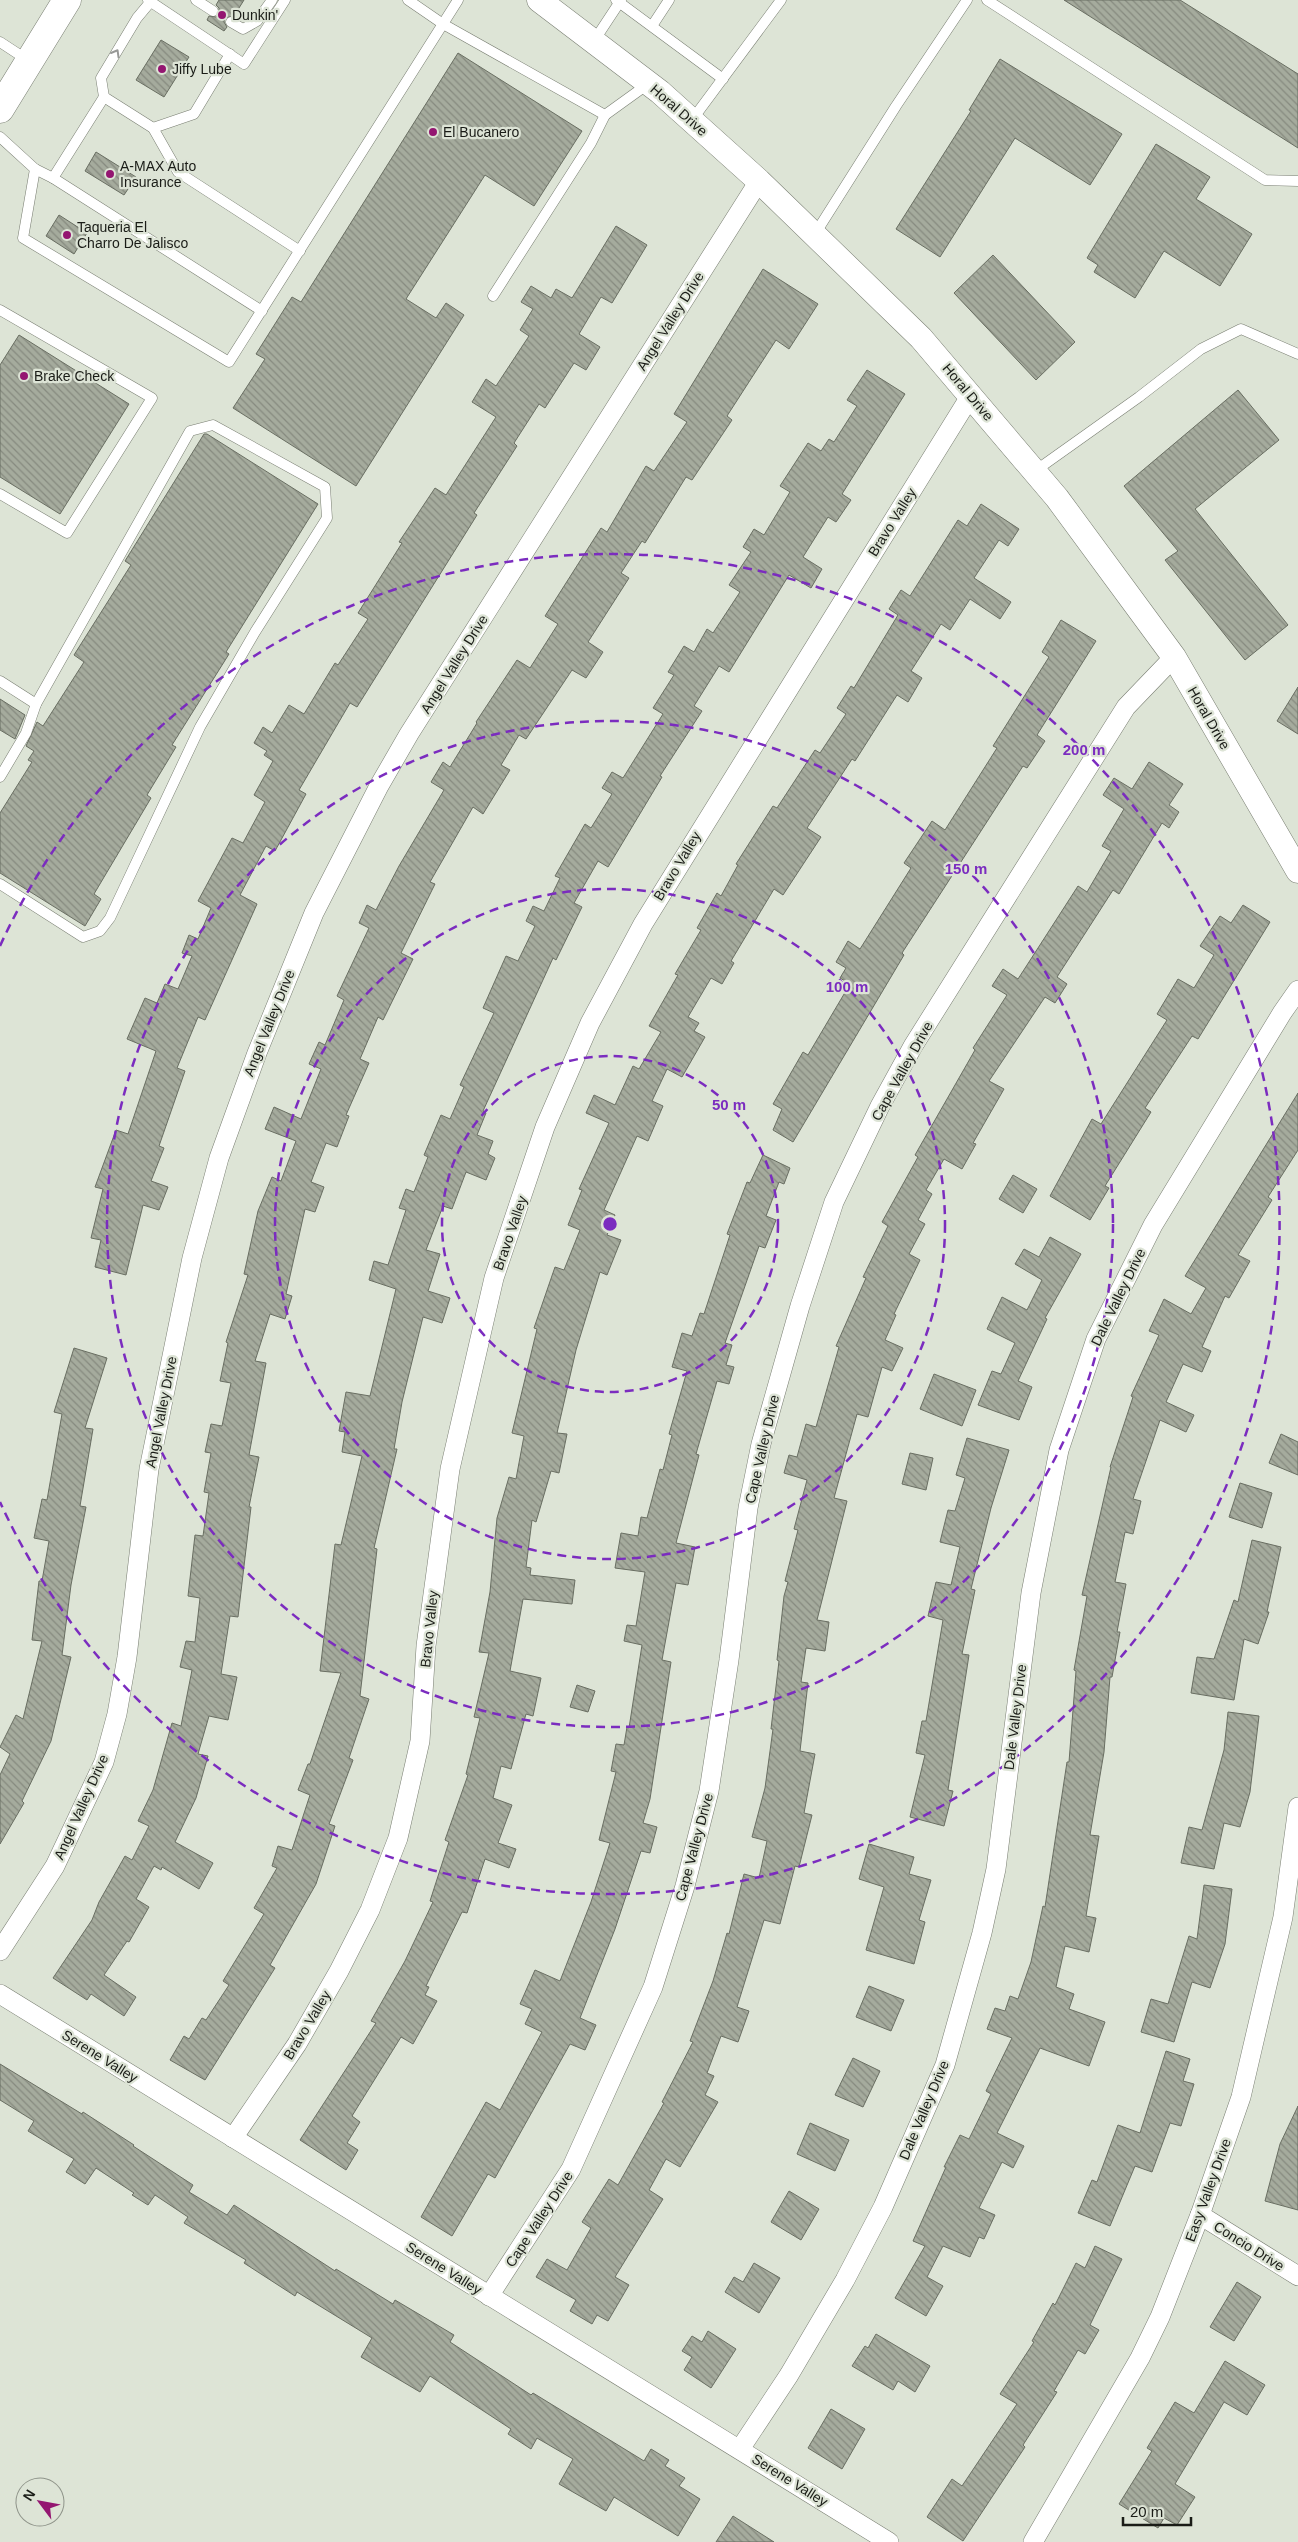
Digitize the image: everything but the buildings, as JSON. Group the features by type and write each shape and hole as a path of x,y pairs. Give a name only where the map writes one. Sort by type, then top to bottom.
{"main road":[{"path":"0,109 67,0"}],"street":[{"name":"Horal Drive","path":"540,0 649,83 692,120 815,234 921,338 1034,471 1119,580 1174,657 1294,856"},
{"name":"Angel Valley Drive","path":"0,1951 55,1866 104,1762 117,1714 127,1657 149,1470 192,1258 218,1158 257,1053 314,913 379,786 409,734 759,181"},
{"name":"Bravo Valley","path":"233,2138 297,2044 339,1971 370,1910 398,1838 420,1741 426,1646 450,1469 494,1278 546,1127 590,1023 675,869 971,395"},
{"name":"Cape Valley Drive","path":"489,2296 571,2169 653,1987 685,1886 709,1790 729,1660 748,1508 761,1444 800,1306 834,1202 880,1106 913,1046 1126,707 1174,657"},
{"name":"Dale Valley Drive","path":"740,2449 789,2375 845,2280 883,2207 945,2065 982,1933 996,1869 1031,1593 1059,1450 1096,1339 1153,1225 1298,990"},
{"name":"Easy Valley Drive","path":"1033,2542 1140,2358 1160,2317 1200,2215 1241,2097 1283,1917 1298,1807"},
{"name":"Serene Valley","path":"0,1994 889,2542"},
{"name":"Concio Drive","path":"1200,2215 1298,2276"}],"lane":[{"path":"196,0 212,10"},
{"path":"231,22 244,29 258,21 272,0"},
{"path":"53,178 104,97 101,78 136,18 151,1 244,64 284,0"},
{"path":"408,0 443,24 605,115"},
{"path":"35,169 22,238 229,362 458,0"},
{"path":"652,26 669,0"},
{"path":"692,120 781,0"},
{"path":"815,234 896,106 967,0"},
{"path":"987,0 1265,180 1298,181"},
{"path":"594,41 619,1 723,79"},
{"path":"0,42 29,61"},
{"path":"153,128 194,114 230,54"},
{"path":"493,296 591,143 605,115 649,83"},
{"path":"104,97 153,128 178,172 300,250"},
{"path":"0,137 35,169 53,178 262,311"},
{"path":"0,310 152,398 67,533 0,494"},
{"path":"1034,471 1140,397 1200,349 1241,329 1298,354"},
{"path":"0,777 26,733 36,704 190,431 213,425 325,486 327,518 255,632 200,727 110,918 100,931 83,937 0,884"},
{"path":"0,681 36,704"}],"place":[{"name":"Dunkin'","path":"222,15"},
{"name":"Jiffy Lube","path":"162,69"},
{"name":"El Bucanero","path":"433,132"},
{"name":"A-MAX Auto Insurance","path":"110,174"},
{"name":"Taqueria El Charro De Jalisco","path":"67,235"},
{"name":"Brake Check","path":"24,376"}]}
